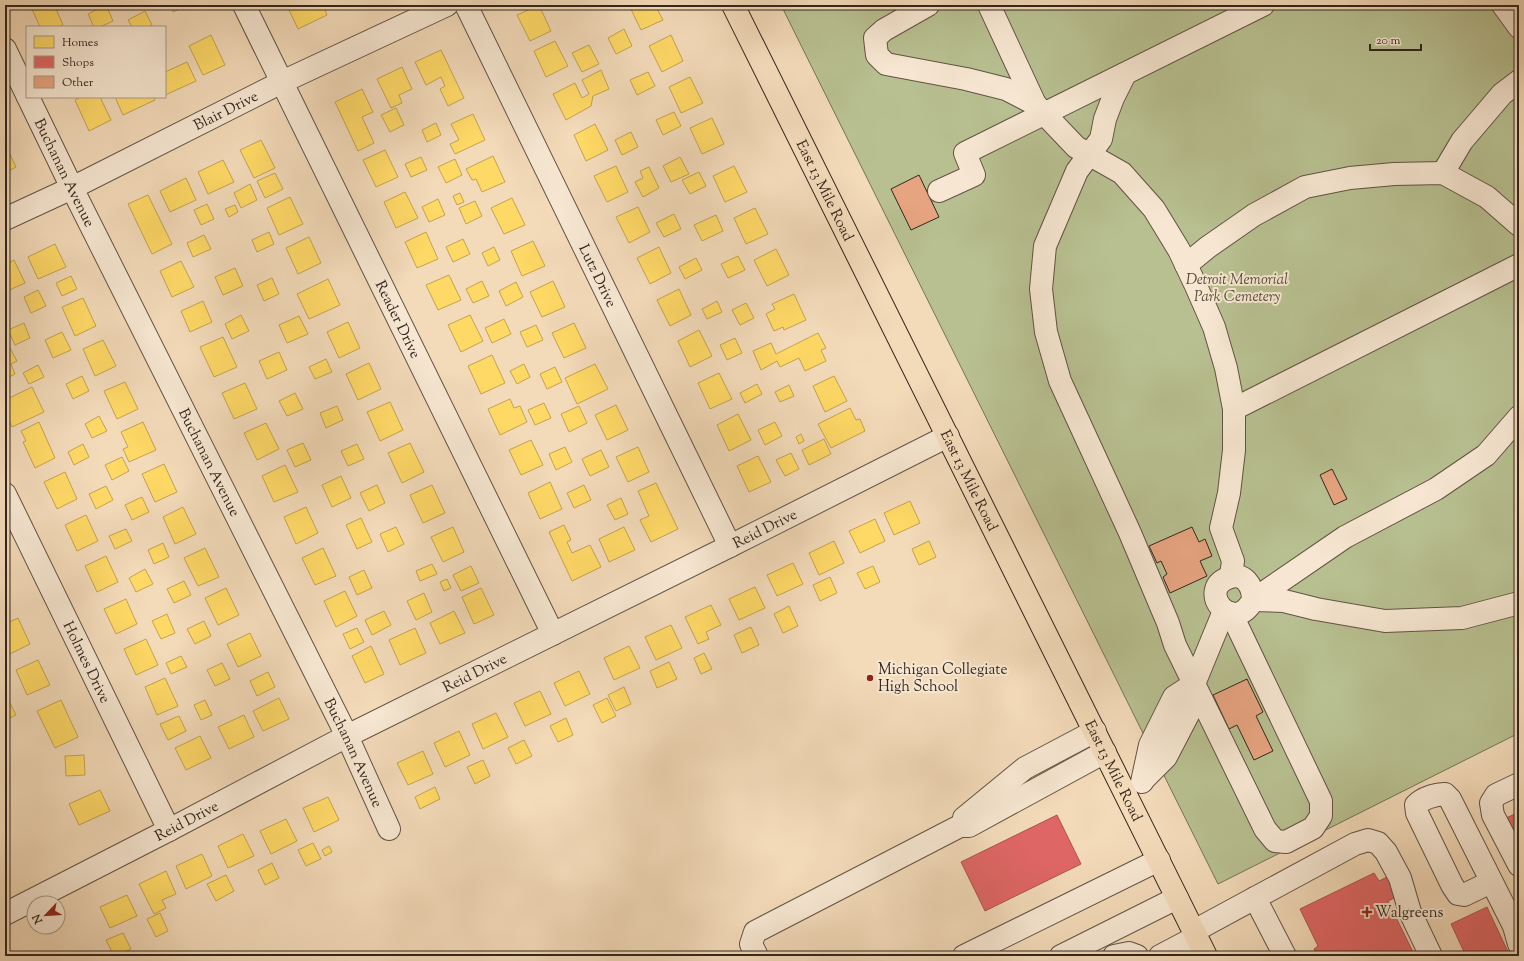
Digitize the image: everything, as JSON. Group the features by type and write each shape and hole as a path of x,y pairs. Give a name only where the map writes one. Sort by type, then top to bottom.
{"main road":[{"name":"East 13 Mile Road","path":"733,5 1206,956"}],"street":[{"name":"Reader Drive","path":"244,5 553,634"},
{"name":"Blair Drive","path":"5,220 72,188 282,82 447,5"},
{"name":"Lutz Drive","path":"466,5 730,546"},
{"path":"928,5 884,30 875,38 877,55 886,64 966,79 1006,89 1040,109 1076,147 1122,173 1149,204 1179,250 1214,327 1226,368 1234,409 1234,450 1229,493 1221,528 1233,562 1231,576"},
{"path":"989,5 1040,109"},
{"path":"939,191 974,175 964,153 1040,109 1125,74 1263,5"},
{"path":"1503,5 1519,28"},
{"name":"Buchanan Avenue","path":"5,49 26,92"},
{"path":"1125,74 1113,98 1105,119 1101,139 1077,171 1045,246 1041,288 1046,332 1060,381 1130,533 1168,623 1174,645 1265,829 1276,841 1286,842 1313,828 1321,816 1321,801 1227,612 1219,605 1216,598 1216,591 1219,584 1224,579 1231,576 1238,577 1245,580 1250,585 1254,600"},
{"path":"1443,173 1462,141 1502,94 1519,81"},
{"name":"Buchanan Avenue","path":"29,98 72,188 347,736 389,829"},
{"path":"1186,265 1208,247 1254,215 1305,187 1350,178 1443,173 1487,197 1519,226"},
{"path":"1234,409 1519,265"},
{"path":"1227,612 1238,614 1245,611 1254,600 1345,537 1436,489 1486,455 1519,417"},
{"name":"Reid Drive","path":"5,914 169,830 347,736 948,436"},
{"name":"Holmes Drive","path":"5,494 169,830"},
{"path":"1254,600 1284,601 1316,609 1385,621 1462,618 1519,603"},
{"path":"1131,805 1143,780 1150,745 1174,697 1194,684 1227,612"},
{"path":"960,826 965,816 1025,768 1094,731"},
{"path":"757,956 751,944 755,932 960,826 969,826 1105,752"},
{"path":"1519,784 1496,795 1491,803 1493,815 1519,865"},
{"path":"1160,956 1255,898 1355,844 1368,840 1378,843 1386,852 1400,878 1410,912 1431,956"},
{"path":"964,956 1159,860"},
{"path":"1491,882 1514,926 1519,944"},
{"path":"1061,956 1177,898"},
{"path":"1255,898 1285,956"},
{"path":"1114,956 1129,953 1137,956"}],"green space":[{"name":"Detroit Memorial Park Cemetery","path":"781,5 1519,5 1519,733 1218,884"}],"building: Homes":[{"path":"30,5 64,5 56,9 63,25 40,26"},
{"path":"106,5 113,21 102,26 94,26 88,14"},
{"path":"170,5 189,5 173,12"},
{"path":"295,5 323,5 327,15 298,29 288,8"},
{"path":"539,5 551,31 530,41 517,15"},
{"path":"629,5 655,5 663,20 641,30"},
{"path":"145,11 152,25 131,26 128,20"},
{"path":"624,29 632,46 616,54 608,38"},
{"path":"211,35 225,65 203,75 189,46"},
{"path":"671,35 683,61 662,72 649,46"},
{"path":"555,41 568,66 546,77 534,51"},
{"path":"589,45 599,64 582,72 572,53"},
{"path":"441,50 464,98 448,106 440,89 445,86 441,77 426,85 415,62"},
{"path":"187,62 196,81 166,95 166,72"},
{"path":"402,67 412,89 399,95 402,103 391,108 377,79"},
{"path":"601,70 609,89 593,96 591,106 566,120 553,94 575,83 582,98 589,94 582,80"},
{"path":"648,72 655,86 637,95 630,80"},
{"path":"690,77 703,103 681,113 669,87"},
{"path":"362,89 373,112 362,117 374,143 358,151 335,102"},
{"path":"78,98 100,98 111,120 89,131 75,100"},
{"path":"115,98 154,98 155,100 123,115"},
{"path":"396,108 404,125 390,132 381,115"},
{"path":"674,112 681,126 663,135 656,120"},
{"path":"473,114 485,140 455,154 450,144 459,140 451,124"},
{"path":"712,118 724,144 702,154 690,128"},
{"path":"436,123 441,135 427,142 422,130"},
{"path":"595,124 608,150 586,161 574,135"},
{"path":"631,132 638,147 622,155 615,140"},
{"path":"261,140 275,168 254,178 240,150"},
{"path":"5,144 16,167 5,173"},
{"path":"385,150 398,177 376,187 363,160"},
{"path":"493,156 505,182 482,192 476,179 472,180 466,169"},
{"path":"421,157 427,170 411,177 405,164"},
{"path":"680,157 689,174 671,182 663,166"},
{"path":"455,159 462,175 446,183 438,167"},
{"path":"223,160 234,182 208,194 198,172"},
{"path":"616,166 628,192 607,202 594,176"},
{"path":"734,166 747,192 725,202 713,176"},
{"path":"649,167 659,188 643,197 635,182 643,178 640,171"},
{"path":"699,172 706,186 690,194 682,180"},
{"path":"275,173 283,189 265,198 257,181"},
{"path":"186,178 196,200 170,212 160,191"},
{"path":"250,184 257,200 241,208 234,193"},
{"path":"405,192 418,218 396,228 384,202"},
{"path":"460,193 464,202 457,205 453,196"},
{"path":"148,195 172,244 152,254 128,204"},
{"path":"290,197 303,224 279,235 267,208"},
{"path":"512,198 525,225 504,234 491,208"},
{"path":"438,199 445,215 429,222 422,207"},
{"path":"475,201 482,216 466,224 459,208"},
{"path":"207,204 214,219 201,225 194,210"},
{"path":"235,205 238,212 229,217 225,209"},
{"path":"638,207 650,232 629,243 616,217"},
{"path":"755,208 768,234 746,244 734,218"},
{"path":"674,214 681,229 664,237 656,223"},
{"path":"716,215 723,231 702,241 694,225"},
{"path":"269,232 274,244 257,252 252,240"},
{"path":"426,232 438,259 417,268 405,242"},
{"path":"204,235 211,249 193,257 187,243"},
{"path":"309,237 321,263 298,274 286,248"},
{"path":"463,239 470,254 453,262 446,247"},
{"path":"533,241 545,266 522,276 511,251"},
{"path":"55,244 66,267 38,279 28,257"},
{"path":"494,247 500,260 488,266 482,253"},
{"path":"659,247 671,273 650,284 637,258"},
{"path":"776,249 789,275 767,286 754,260"},
{"path":"738,256 745,270 728,278 721,264"},
{"path":"696,258 702,270 685,279 679,267"},
{"path":"14,260 25,283 5,292 5,265"},
{"path":"181,261 194,287 172,297 160,271"},
{"path":"235,268 243,286 223,295 215,277"},
{"path":"449,275 461,300 438,310 426,285"},
{"path":"71,276 77,289 62,296 56,283"},
{"path":"272,278 279,294 264,301 257,285"},
{"path":"328,279 340,305 309,319 297,294"},
{"path":"482,281 489,296 473,303 466,289"},
{"path":"553,281 565,307 542,317 530,292"},
{"path":"516,282 523,297 506,306 499,291"},
{"path":"679,289 691,315 670,326 657,300"},
{"path":"38,290 46,306 31,313 24,297"},
{"path":"794,294 806,320 784,330 783,327 774,331 766,314 775,309 772,304"},
{"path":"83,298 96,326 75,336 62,307"},
{"path":"203,301 212,322 190,332 181,311"},
{"path":"717,301 722,312 707,319 702,309"},
{"path":"746,303 754,318 740,325 732,310"},
{"path":"241,315 249,331 232,339 225,324"},
{"path":"470,315 483,341 461,352 448,325"},
{"path":"299,316 308,334 287,343 279,325"},
{"path":"504,319 511,334 492,343 485,328"},
{"path":"348,322 360,348 339,358 327,332"},
{"path":"24,323 30,338 15,345 8,330"},
{"path":"574,323 586,348 564,358 552,333"},
{"path":"536,325 543,340 527,347 520,332"},
{"path":"699,330 712,356 690,367 678,341"},
{"path":"62,332 71,350 53,358 45,340"},
{"path":"818,333 826,348 821,350 826,361 805,371 799,358 780,367 777,361 761,370 753,351 771,343 776,354"},
{"path":"223,337 237,367 214,377 200,347"},
{"path":"735,338 742,353 727,360 720,345"},
{"path":"103,340 116,366 95,376 83,349"},
{"path":"9,346 17,361 11,364 15,374 5,379 5,348"},
{"path":"279,352 287,370 267,379 259,361"},
{"path":"492,355 505,383 481,394 468,366"},
{"path":"326,359 332,372 315,379 309,367"},
{"path":"369,363 381,389 358,400 346,374"},
{"path":"524,364 530,377 517,384 510,371"},
{"path":"595,364 608,389 577,404 565,378"},
{"path":"38,365 44,377 29,384 23,373"},
{"path":"555,367 562,382 547,389 540,374"},
{"path":"719,373 732,399 710,409 698,383"},
{"path":"82,376 89,391 73,399 66,384"},
{"path":"834,376 847,401 825,412 813,386"},
{"path":"125,382 138,409 117,419 104,391"},
{"path":"245,383 257,409 234,419 222,393"},
{"path":"757,384 762,394 745,403 740,393"},
{"path":"789,385 794,396 780,402 775,392"},
{"path":"32,387 44,412 12,427 5,411 5,400"},
{"path":"295,393 303,409 287,416 279,401"},
{"path":"510,399 514,408 520,406 527,422 500,435 488,409"},
{"path":"390,402 403,430 380,441 367,412"},
{"path":"544,403 551,418 535,425 528,410"},
{"path":"616,405 628,430 607,440 595,415"},
{"path":"337,406 343,420 326,428 320,413"},
{"path":"579,406 587,423 569,432 561,414"},
{"path":"850,408 856,420 860,419 865,431 831,448 818,424"},
{"path":"738,414 751,440 729,451 717,425"},
{"path":"99,416 107,431 92,438 85,424"},
{"path":"39,422 55,458 35,468 23,442 26,441 21,431"},
{"path":"143,422 156,450 129,462 123,449 128,447 121,432"},
{"path":"775,422 782,436 765,445 758,430"},
{"path":"266,423 279,449 257,460 244,433"},
{"path":"801,434 804,441 799,444 796,437"},
{"path":"824,439 831,454 809,465 802,450"},
{"path":"531,440 543,465 521,475 509,450"},
{"path":"303,443 311,460 295,467 287,450"},
{"path":"410,443 424,472 402,483 388,453"},
{"path":"83,444 89,457 74,465 68,452"},
{"path":"357,444 364,459 348,466 341,451"},
{"path":"565,447 572,462 556,470 549,454"},
{"path":"638,447 649,472 628,482 616,457"},
{"path":"601,450 609,467 590,476 582,459"},
{"path":"791,453 799,469 785,476 776,460"},
{"path":"758,456 771,482 749,492 737,466"},
{"path":"122,457 129,471 112,480 105,465"},
{"path":"164,464 177,492 155,502 142,474"},
{"path":"285,465 298,492 274,502 262,476"},
{"path":"65,472 77,499 57,509 44,482"},
{"path":"341,476 351,498 332,507 322,485"},
{"path":"550,482 562,509 540,519 528,493"},
{"path":"656,483 678,529 651,542 640,520 649,516 638,491"},
{"path":"377,485 385,503 369,511 360,493"},
{"path":"432,485 445,513 423,523 410,495"},
{"path":"584,485 591,500 574,508 567,493"},
{"path":"106,486 113,500 96,509 89,494"},
{"path":"142,497 149,512 132,520 125,505"},
{"path":"621,498 628,514 615,520 607,505"},
{"path":"910,501 920,523 894,535 884,513"},
{"path":"183,507 196,534 175,544 163,517"},
{"path":"306,507 318,533 296,544 284,517"},
{"path":"86,515 98,541 77,551 65,525"},
{"path":"361,518 372,542 357,549 346,525"},
{"path":"875,519 885,541 860,553 849,531"},
{"path":"564,525 571,540 567,542 572,553 590,545 601,567 572,581 549,532"},
{"path":"396,527 404,544 388,552 380,534"},
{"path":"453,527 464,552 443,562 431,537"},
{"path":"624,527 635,550 609,562 599,539"},
{"path":"126,529 132,541 115,549 109,536"},
{"path":"834,541 844,563 819,575 809,553"},
{"path":"929,541 936,557 919,565 912,549"},
{"path":"163,543 169,557 154,564 148,550"},
{"path":"205,548 219,577 198,586 184,558"},
{"path":"323,548 336,576 315,585 302,558"},
{"path":"106,556 118,582 97,592 85,566"},
{"path":"793,563 803,584 777,596 767,575"},
{"path":"432,564 437,574 420,581 416,571"},
{"path":"471,566 479,583 461,591 453,575"},
{"path":"873,566 880,582 865,589 857,573"},
{"path":"145,569 153,584 136,592 129,578"},
{"path":"364,570 372,588 357,595 349,577"},
{"path":"830,577 837,593 820,601 813,585"},
{"path":"447,579 451,588 444,591 440,582"},
{"path":"184,581 191,595 174,603 167,589"},
{"path":"755,587 765,608 739,620 729,599"},
{"path":"226,588 239,615 218,625 205,598"},
{"path":"481,588 494,615 474,624 462,597"},
{"path":"345,591 357,616 336,627 324,601"},
{"path":"424,593 432,612 416,620 407,601"},
{"path":"126,599 137,624 116,634 104,609"},
{"path":"711,605 721,625 706,632 709,639 698,644 685,617"},
{"path":"789,606 798,626 783,633 774,614"},
{"path":"384,611 391,625 372,635 365,620"},
{"path":"454,611 465,633 440,644 430,623"},
{"path":"167,614 175,633 161,639 152,621"},
{"path":"18,618 30,644 8,655 5,649 5,624"},
{"path":"204,621 211,636 195,644 187,629"},
{"path":"671,625 682,648 656,660 645,637"},
{"path":"751,627 759,645 742,653 734,635"},
{"path":"357,628 364,642 350,649 343,634"},
{"path":"415,628 426,653 400,665 389,640"},
{"path":"250,633 261,656 238,667 227,644"},
{"path":"146,639 158,665 136,675 124,649"},
{"path":"371,646 384,674 365,683 352,656"},
{"path":"629,646 640,668 614,680 604,658"},
{"path":"704,653 712,669 701,674 694,658"},
{"path":"181,656 187,667 171,674 166,663"},
{"path":"38,660 50,685 27,695 16,670"},
{"path":"669,662 677,679 657,688 650,671"},
{"path":"222,663 230,679 215,686 207,670"},
{"path":"579,671 590,694 565,706 554,683"},
{"path":"268,672 275,687 257,696 250,681"},
{"path":"165,678 178,706 157,715 145,687"},
{"path":"624,687 631,704 616,711 608,695"},
{"path":"540,691 551,714 525,726 514,703"},
{"path":"279,698 289,719 263,731 253,711"},
{"path":"607,698 616,716 602,723 593,705"},
{"path":"8,699 16,715 5,720 5,700"},
{"path":"61,700 78,737 55,748 37,711"},
{"path":"205,700 212,715 201,720 194,705"},
{"path":"496,713 508,737 483,749 472,724"},
{"path":"244,715 254,737 229,749 218,727"},
{"path":"179,716 186,731 168,740 160,724"},
{"path":"566,718 573,735 558,742 550,726"},
{"path":"459,731 470,755 445,767 434,743"},
{"path":"200,736 211,758 186,770 175,748"},
{"path":"524,740 532,756 516,764 508,748"},
{"path":"423,751 433,774 408,785 397,763"},
{"path":"84,755 85,775 66,776 65,756"},
{"path":"483,760 490,776 475,784 467,767"},
{"path":"435,787 440,799 420,809 415,797"},
{"path":"100,790 110,811 79,825 69,804"},
{"path":"328,797 339,820 314,832 303,808"},
{"path":"286,819 297,841 271,854 260,831"},
{"path":"243,834 254,856 228,868 218,846"},
{"path":"313,843 321,859 306,866 298,850"},
{"path":"329,846 332,852 325,856 322,850"},
{"path":"202,854 212,876 186,889 176,866"},
{"path":"272,863 279,878 265,885 258,870"},
{"path":"166,871 176,894 162,900 166,908 154,914 139,884"},
{"path":"226,875 234,891 216,901 207,884"},
{"path":"127,895 137,916 110,928 100,907"},
{"path":"160,913 168,931 156,937 147,919"},
{"path":"123,933 131,949 114,956 106,940"}],"building: Shops":[{"path":"1519,812 1519,854 1502,820"},
{"path":"1057,815 1081,864 985,911 961,862"},
{"name":"Walgreens","path":"1374,873 1379,881 1391,875 1401,895 1388,901 1415,956 1318,956 1314,949 1318,946 1300,909"},
{"path":"1487,907 1509,954 1504,956 1466,956 1451,924"}],"building: Other":[{"path":"919,175 939,217 911,230 891,189"},
{"path":"1332,469 1347,499 1334,505 1320,475"},
{"path":"1192,527 1199,542 1205,539 1212,556 1200,561 1207,576 1170,593 1163,577 1167,574 1161,561 1157,563 1149,546"},
{"path":"1247,679 1263,712 1256,716 1273,751 1254,760 1237,725 1229,729 1213,695"}],"place":[{"name":"Michigan Collegiate High School","path":"870,678"},
{"name":"Walgreens","path":"1367,912"}]}
